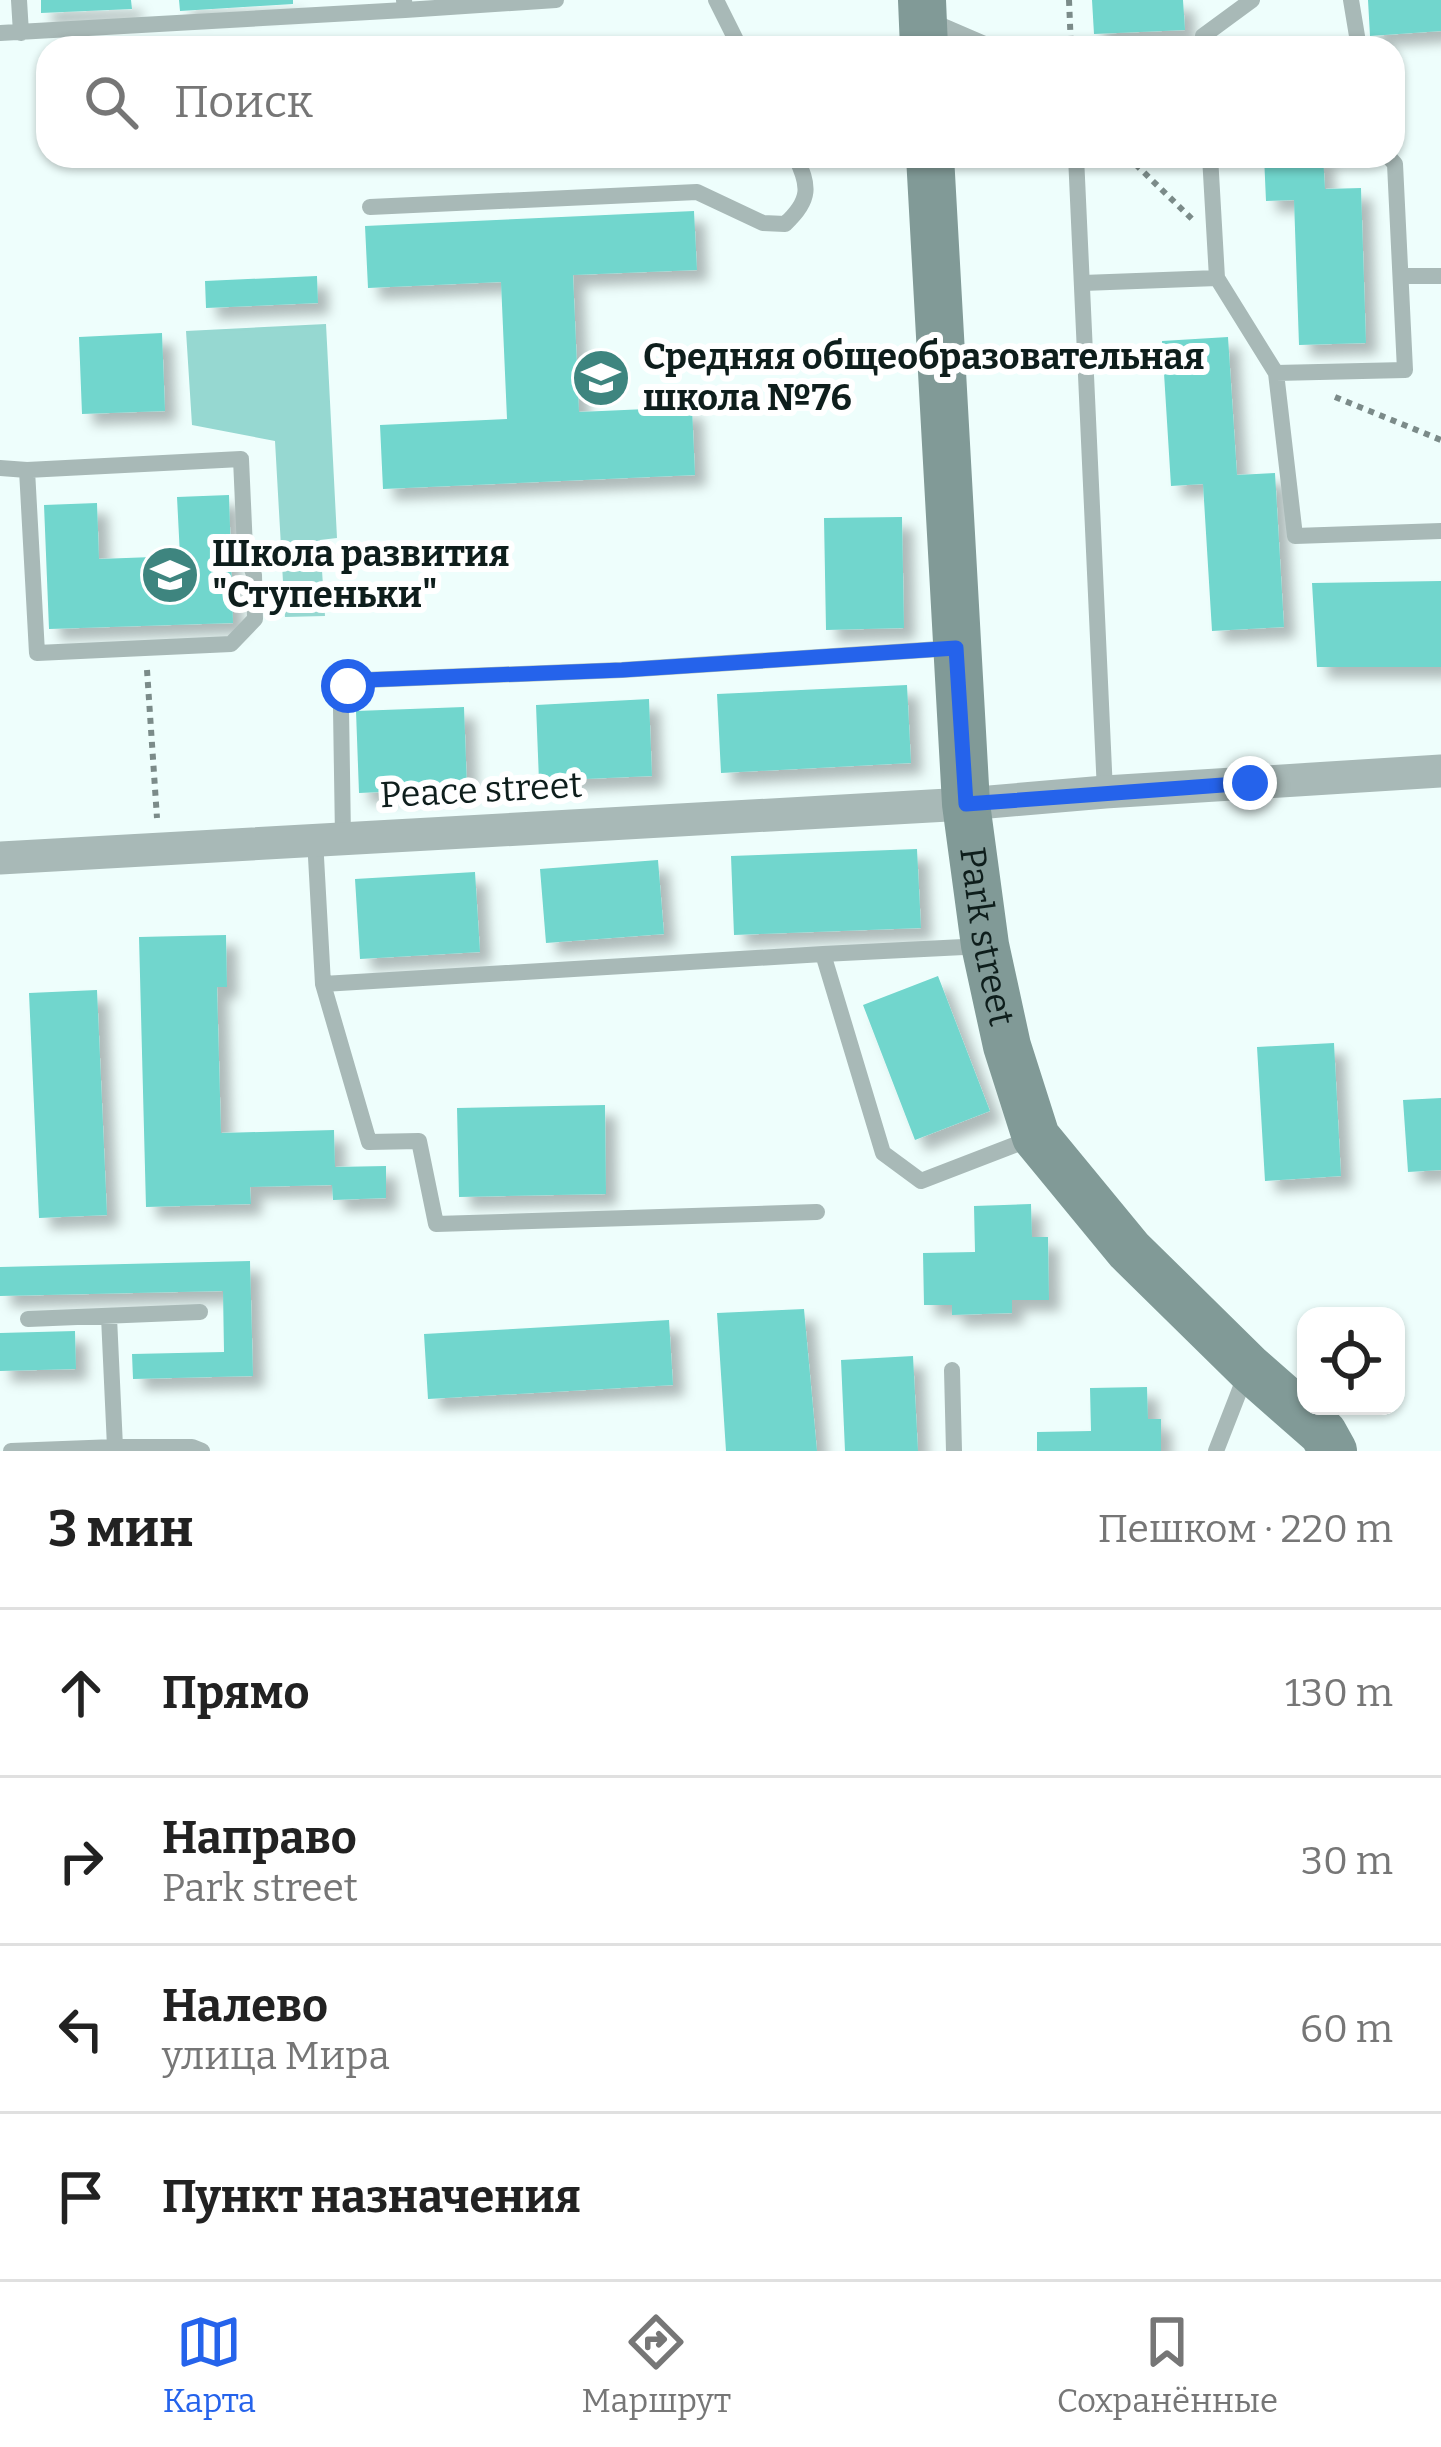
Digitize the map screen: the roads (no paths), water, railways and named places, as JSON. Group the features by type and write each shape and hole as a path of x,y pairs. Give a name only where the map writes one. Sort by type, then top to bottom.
{"street":[{"name":"Park street","path":"931,168 966,804 985,945 1007,1046 1036,1137 1129,1250 1323,1433 1333,1451"},
{"name":"Peace street","path":"0,858 966,804 1441,771"}],"lane":[{"path":"19,0 21,32"},
{"path":"0,33 405,5 556,0"},
{"path":"716,0 734,36"},
{"path":"1203,36 1252,0"},
{"path":"1351,0 1357,36"},
{"path":"923,22 961,36"},
{"path":"370,207 697,192 763,223 784,224 806,196 801,168"},
{"path":"1077,168 1105,792"},
{"path":"1211,168 1217,278 1276,373 1295,536 1441,531"},
{"path":"1276,373 1405,370 1395,168"},
{"path":"1402,277 1441,276"},
{"path":"1083,283 1217,278"},
{"path":"0,468 241,459 245,550 254,575 255,619 231,644 37,653 27,470"},
{"path":"817,1212 436,1223 419,1141 369,1142 323,984 329,837 341,709 348,686 365,680 622,670 956,648"},
{"path":"323,984 985,945"},
{"path":"823,954 883,1154 921,1181 1036,1137"},
{"path":"28,1318 200,1312"},
{"path":"109,1316 116,1447"},
{"path":"1216,1451 1249,1368"},
{"path":"952,1370 954,1451"},
{"path":"10,1451 116,1447 202,1451"}],"place":[{"name":"Средняя общеобразовательная школа №76","path":"601,378"},
{"name":"Школа развития \"Ступеньки\"","path":"170,575"}]}
